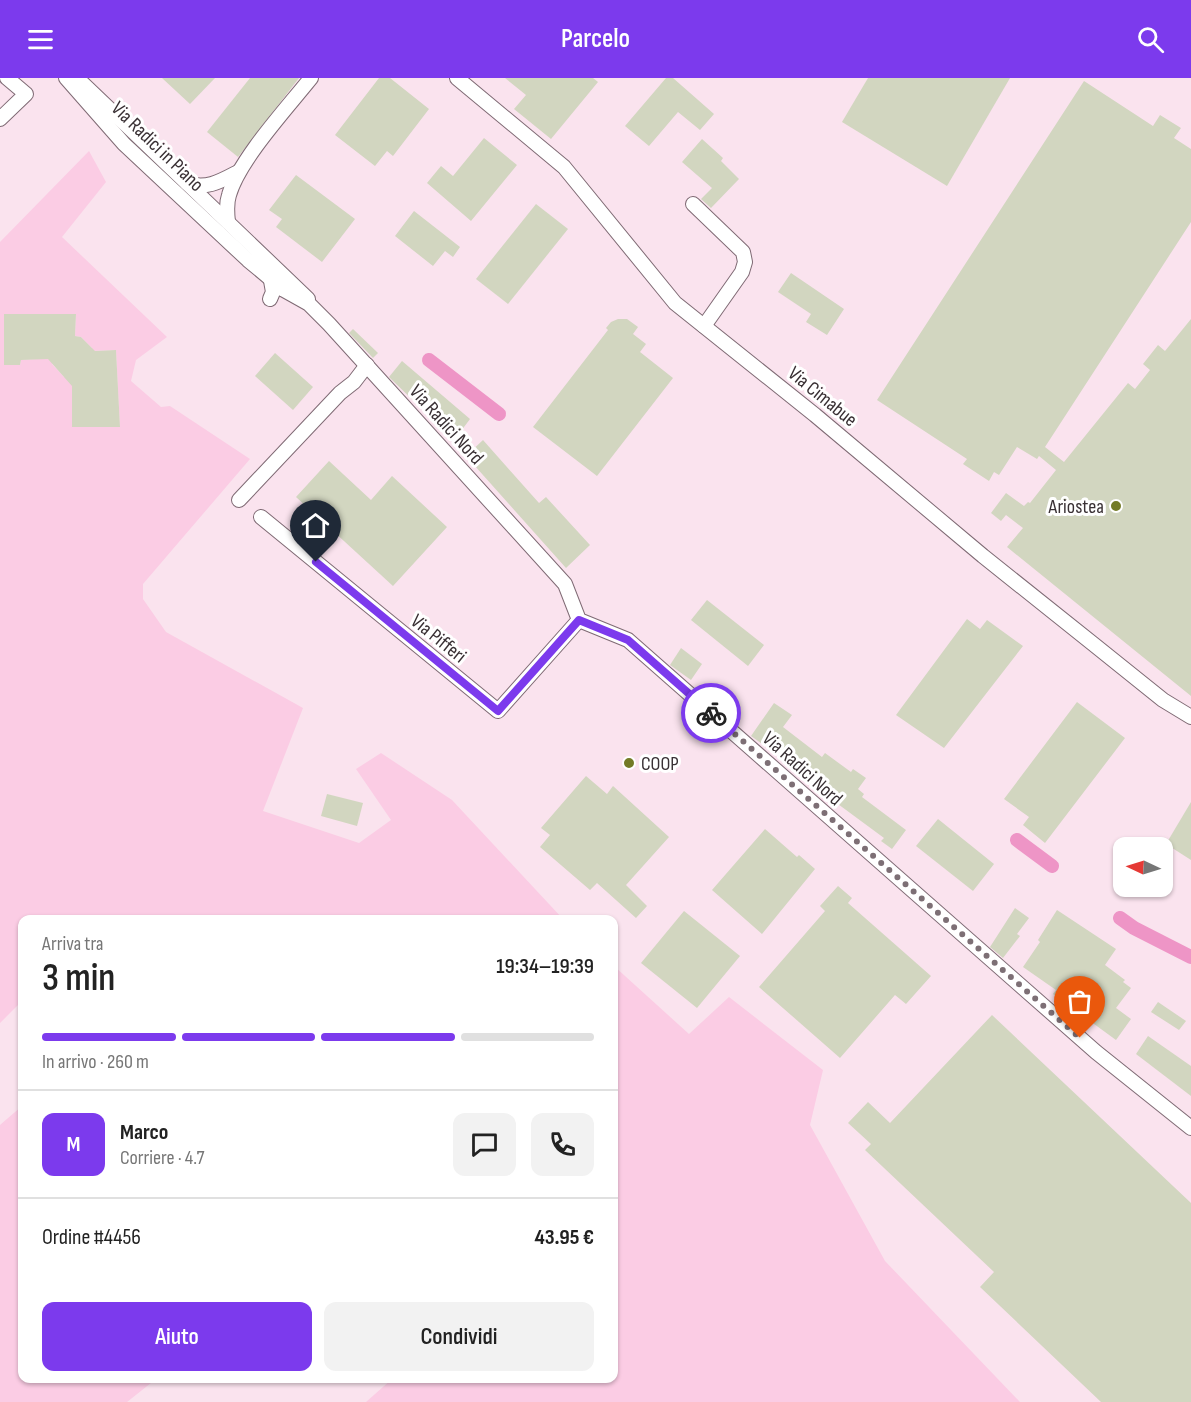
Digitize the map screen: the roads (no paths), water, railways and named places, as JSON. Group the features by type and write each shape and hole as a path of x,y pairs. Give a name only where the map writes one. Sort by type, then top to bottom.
{"street":[{"path":"0,119 26,94 7,78"},
{"name":"Via Radici in Piano","path":"66,78 124,144 200,215"},
{"name":"Via Radici Nord","path":"76,78 307,296 309,304"},
{"path":"228,222 226,209 229,193 238,172 311,78"},
{"name":"Via Cimabue","path":"457,78 564,167 675,303 815,414 983,556 1163,700 1191,717"},
{"path":"187,183 198,187 208,186 238,172"},
{"path":"693,204 743,252 745,262 742,272 704,326"},
{"name":"Via Radici Nord","path":"200,215 272,280 309,304 367,365 565,584 579,620 628,640 1087,1044 1191,1128"},
{"path":"266,258 272,280 273,292 270,299 293,295"},
{"path":"239,500 367,365"},
{"name":"Via Pifferi","path":"261,517 498,711 579,620"}],"waterway":[{"path":"429,360 499,414"},
{"path":"1017,840 1052,866"},
{"path":"1120,918 1134,928 1191,957"}],"place":[{"name":"Ariostea","path":"1116,506"},
{"name":"COOP","path":"629,763"}]}
